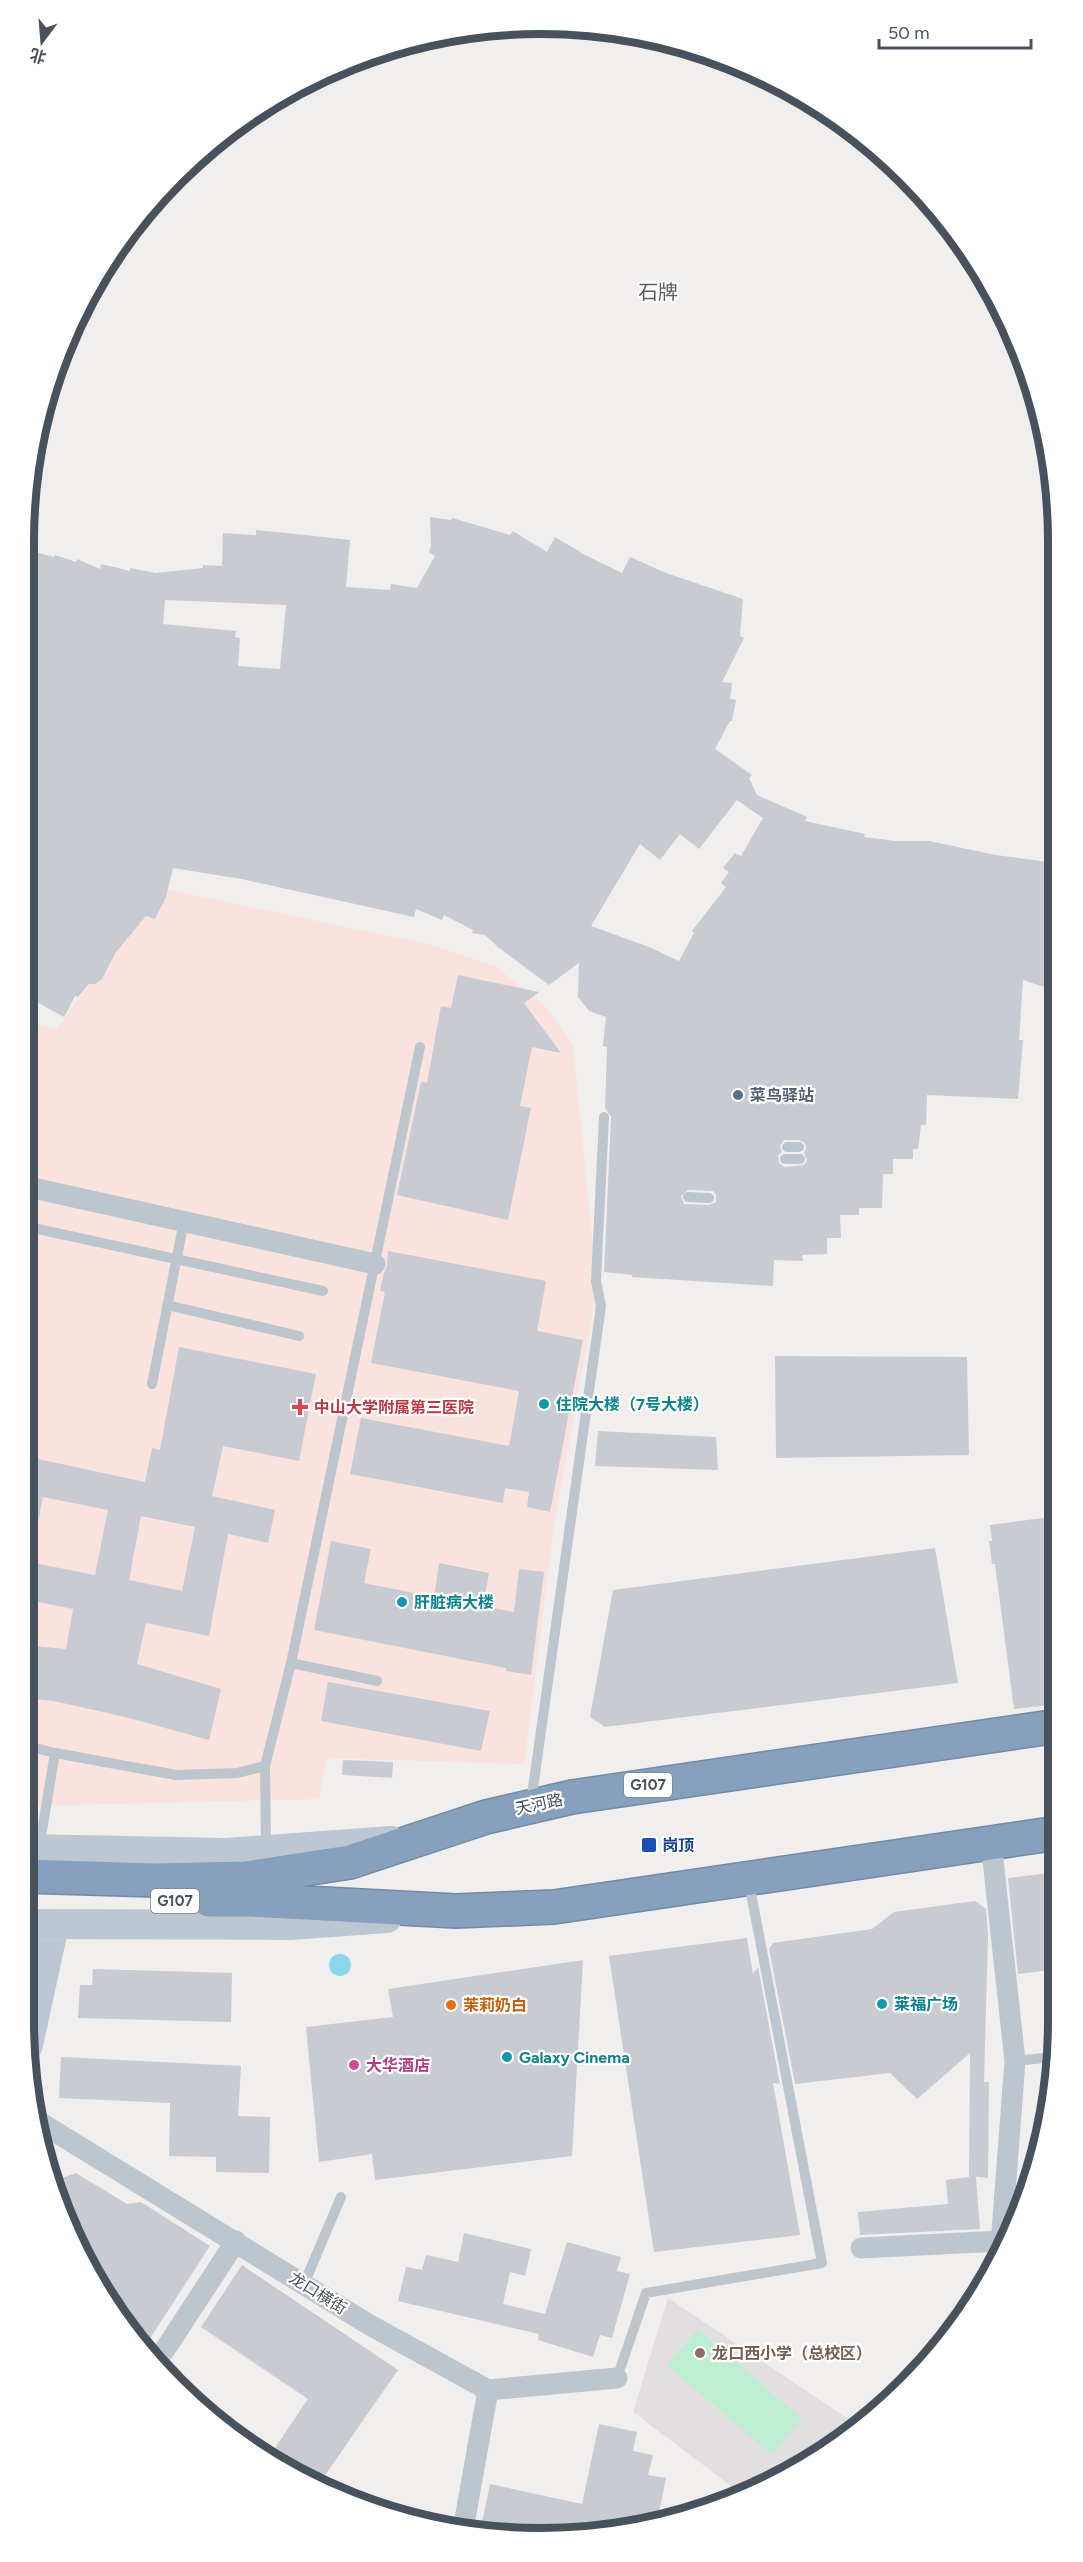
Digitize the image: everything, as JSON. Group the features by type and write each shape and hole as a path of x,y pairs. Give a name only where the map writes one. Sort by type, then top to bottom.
{"highway":[{"name":"天河路","path":"34,1897 246,1878 350,1862 486,1817 531,1806 614,1790 1048,1727"},
{"name":"天河路","path":"34,1860 101,1890 456,1911 554,1907 1048,1834"}],"main road":[{"path":"34,1858 266,1851 423,1839"},
{"path":"34,1924 310,1924 456,1911"},
{"path":"34,2017 54,1925"}],"street":[{"path":"34,1188 375,1264"},
{"path":"991,1842 1015,2061 1002,2233"},
{"name":"龙口横街","path":"46,2126 368,2324 488,2390"},
{"path":"164,2351 236,2241"},
{"path":"861,2248 921,2242 997,2242"},
{"path":"465,2521 488,2390 617,2378"}],"lane":[{"path":"266,1851 265,1766 291,1663 420,1047"},
{"path":"531,1806 601,1306 596,1281 604,1117"},
{"path":"787,1148 799,1147"},
{"path":"785,1159 800,1159"},
{"path":"688,1197 709,1197"},
{"path":"152,1384 184,1221"},
{"path":"34,1228 323,1291"},
{"path":"167,1305 299,1336"},
{"path":"291,1663 377,1681"},
{"path":"34,1748 176,1775 237,1773 265,1766"},
{"path":"34,1837 54,1753"},
{"path":"617,2378 646,2293 822,2263 748,1880"},
{"path":"1015,2061 1047,2058"},
{"path":"304,2284 341,2196"}],"shaded area":[{"name":"中山大学附属第三医院","path":"159,888 427,944 495,966 545,1006 573,1046 597,1289 554,1525 524,1764 326,1758 319,1799 34,1806 34,1023 56,1030"},
{"name":"龙口西小学（总校区）","path":"668,2298 852,2421 795,2460 735,2489 633,2412"}],"green space":[{"path":"698,2329 802,2419 771,2454 667,2365"}],"water":[{"path":"340,1954 348,1957 351,1965 348,1973 340,1976 332,1973 329,1965 332,1957"}],"building":[{"path":"430,517 451,520 452,518 510,535 513,531 547,552 555,537 622,573 630,557 666,573 743,599 740,636 744,638 722,682 732,683 730,699 736,700 732,721 715,749 752,775 749,778 757,795 807,817 805,821 865,834 864,837 895,841 929,841 996,855 1048,862 1048,988 1023,980 1019,1040 1023,1040 1018,1099 927,1095 926,1125 921,1125 918,1149 913,1149 913,1159 893,1159 893,1174 883,1174 882,1208 859,1208 859,1215 840,1215 841,1238 827,1238 827,1254 802,1255 803,1261 774,1260 773,1286 632,1277 632,1275 604,1272 611,1117 605,1108 607,1047 603,1046 606,1017 589,1011 578,997 579,963 549,985 485,935 472,933 473,930 444,915 442,920 416,909 414,917 241,879 173,868 166,897 155,919 146,916 116,952 102,979 95,984 89,984 78,997 75,996 64,1017 34,1000 34,552 76,562 77,559 100,569 101,564 130,571 130,568 156,573 203,568 203,565 222,566 223,533 256,535 256,530 350,540 346,587 390,590 391,584 417,588 435,556 429,552 431,546","holes":["165,600 286,605 280,669 238,666 240,638 235,637 236,631 163,624","737,800 763,818 741,856 735,853 723,868 729,872 721,883 726,887 692,931 694,933 679,961 649,947 591,926 640,844 660,860 680,834 699,849","784,1140 799,1140 805,1143 804,1153 807,1160 804,1165 785,1167 779,1163 778,1156 782,1152 780,1146","688,1190 713,1191 716,1195 716,1202 709,1205 684,1204 681,1196"]},
{"path":"458,975 539,992 524,1003 561,1053 532,1047 520,1106 531,1108 508,1220 397,1195 421,1082 427,1083 441,1006 451,1008"},
{"name":"住院大楼（7号大楼）","path":"388,1251 546,1281 537,1331 583,1340 550,1512 527,1507 529,1492 505,1488 503,1503 350,1474 361,1418 509,1446 519,1391 371,1363 385,1292 380,1291 387,1266"},
{"path":"179,1347 316,1374 299,1461 223,1446 212,1496 275,1510 268,1543 228,1534 209,1636 146,1623 137,1664 221,1689 209,1740 125,1717 54,1701 34,1699 34,1646 66,1649 73,1609 34,1601 34,1563 95,1575 108,1510 43,1497 34,1543 34,1458 145,1482 152,1448 160,1450","holes":["141,1516 195,1527 182,1591 129,1580"]},
{"path":"775,1356 967,1357 969,1455 776,1458"},
{"path":"598,1431 716,1437 718,1470 595,1466"},
{"path":"1048,1517 1048,1705 1014,1709 995,1564 992,1564 989,1541 992,1541 990,1525"},
{"name":"肝脏病大楼","path":"331,1541 371,1549 364,1583 434,1597 439,1563 489,1573 483,1606 514,1612 519,1569 544,1572 531,1675 314,1630"},
{"path":"935,1548 958,1683 605,1727 590,1717 613,1590"},
{"path":"328,1682 490,1711 481,1751 321,1721"},
{"path":"343,1760 393,1762 392,1778 342,1775"},
{"path":"1048,1873 1048,1970 1018,1974 1008,1878"},
{"name":"莱福广场","path":"975,1901 986,1909 988,1935 984,2082 989,2082 988,2178 976,2177 980,2229 860,2235 858,2212 948,2204 946,2180 969,2177 970,2053 917,2099 890,2073 795,2084 769,1949 773,1943 872,1929 894,1912"},
{"path":"747,1938 753,1974 758,1967 780,2084 773,2083 800,2235 654,2252 609,1956"},
{"path":"583,1960 572,2156 375,2180 372,2154 319,2162 306,2027 393,2017 388,1989"},
{"path":"93,1969 232,1973 231,2022 78,2018 80,1985 92,1985"},
{"path":"61,2057 241,2066 238,2116 270,2117 269,2173 216,2172 216,2157 169,2156 170,2103 59,2098"},
{"path":"76,2173 127,2204 141,2202 210,2246 148,2341 102,2274 73,2215 60,2179"},
{"path":"464,2233 531,2249 525,2276 510,2272 503,2304 545,2314 567,2242 621,2257 617,2271 630,2274 612,2338 600,2335 593,2357 538,2340 539,2334 398,2301 406,2267 422,2270 426,2255 458,2262"},
{"path":"242,2265 398,2370 323,2478 273,2451 308,2399 201,2327"},
{"path":"599,2424 637,2432 633,2451 653,2455 648,2475 666,2478 659,2513 608,2523 542,2528 482,2524 490,2484 582,2504"}],"place":[{"name":"菜鸟驿站","path":"738,1095"},
{"name":"住院大楼（7号大楼）","path":"544,1404"},
{"name":"中山大学附属第三医院","path":"300,1407"},
{"name":"肝脏病大楼","path":"402,1602"},
{"name":"岗顶","path":"649,1845"},
{"name":"莱福广场","path":"882,2004"},
{"name":"茉莉奶白","path":"451,2005"},
{"name":"Galaxy Cinema","path":"507,2057"},
{"name":"大华酒店","path":"354,2065"},
{"name":"龙口西小学（总校区）","path":"700,2353"}],"district":[{"name":"石牌","path":"658,292"}]}
